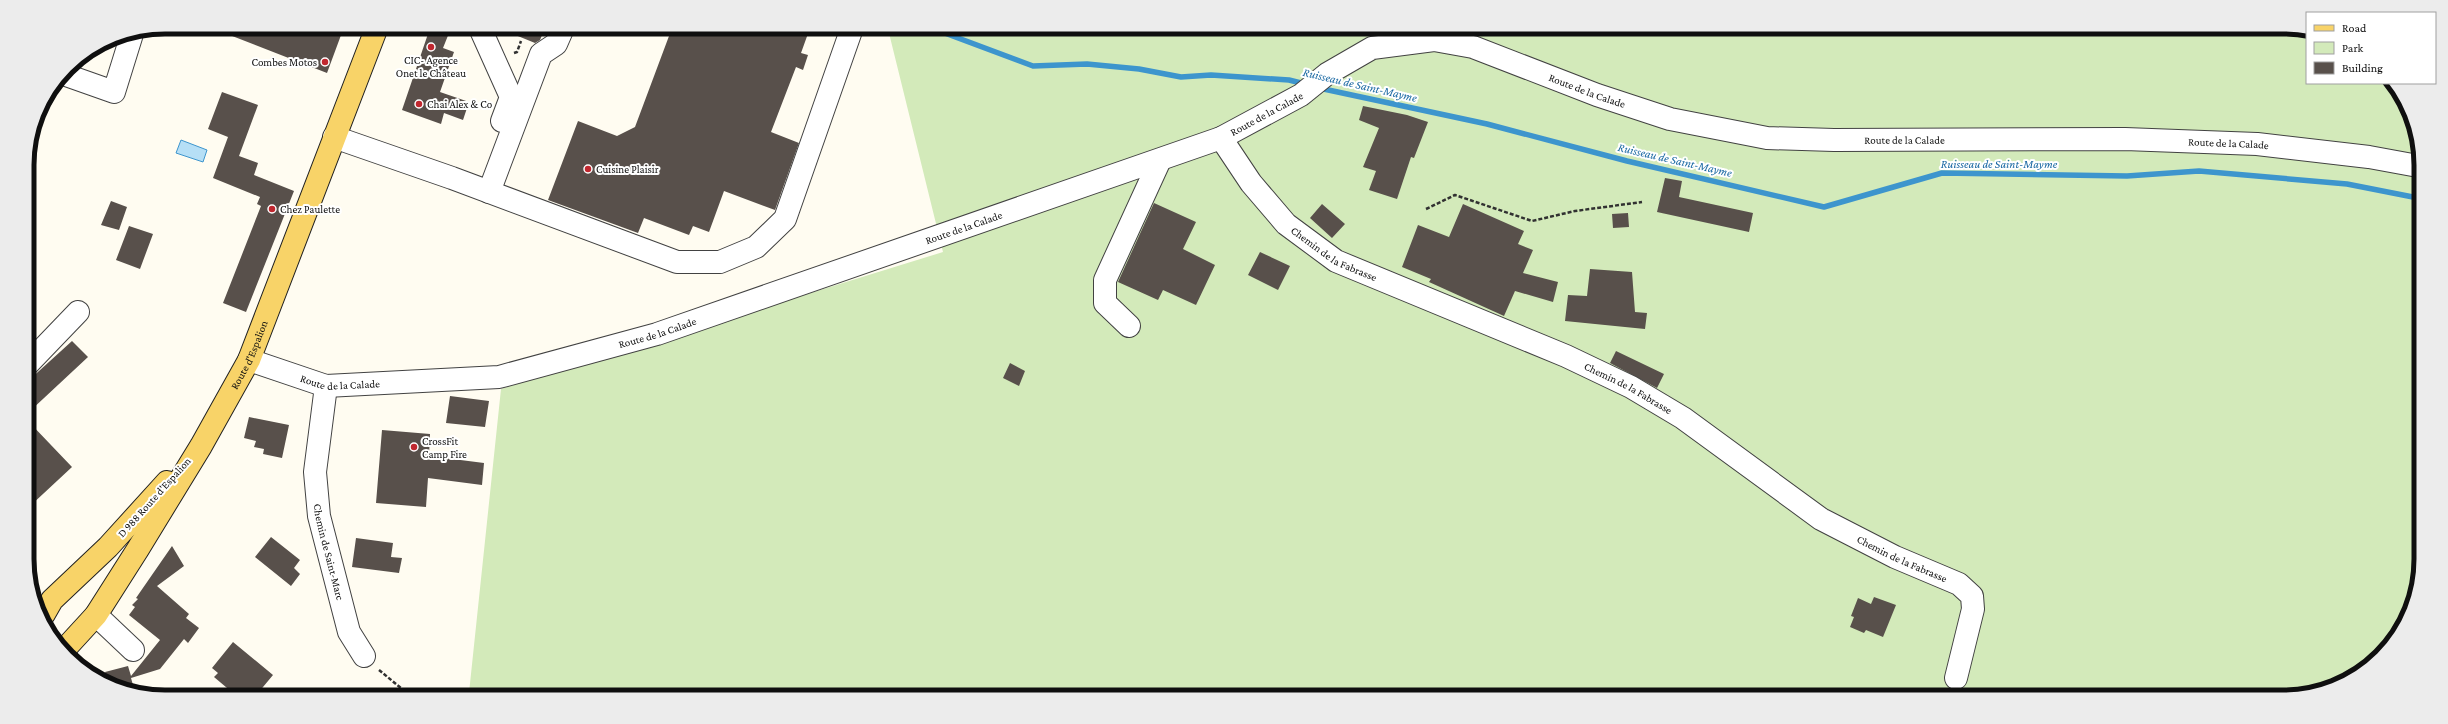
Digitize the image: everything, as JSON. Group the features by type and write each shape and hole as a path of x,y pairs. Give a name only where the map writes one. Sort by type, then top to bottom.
{"main road":[{"name":"Route d'Espalion","path":"67,646 96,615 201,446 249,360 375,34"},
{"name":"D 988 Route d'Espalion","path":"45,607 108,547 201,446"}],"street":[{"path":"483,34 511,97 484,190"},
{"path":"484,190 521,107 541,54 556,44 560,34"},
{"path":"334,137 484,190 677,262 720,262 756,247 785,219 850,34"},
{"path":"69,76 114,92 131,38"},
{"name":"Route de la Calade","path":"249,360 326,386 499,377 657,334 1160,160 1221,138 1301,95 1327,74 1372,48 1434,40 1473,47 1597,95 1670,119 1767,138 1834,140 2125,139 2257,144 2369,157 2414,165"},
{"name":"Chemin de la Fabrasse","path":"1221,138 1251,183 1286,224 1336,261 1566,356 1631,387 1683,418 1821,518 1895,557 1959,584 1972,596 1973,609 1956,678"},
{"path":"1128,326 1105,303 1105,280 1160,160"},
{"path":"34,358 78,312"},
{"name":"Chemin de Saint-Marc","path":"326,386 315,472 319,516 349,632 364,656"},
{"path":"96,615 133,650"}],"path":[{"path":"1426,209 1455,195 1532,221 1575,212 1642,202"},
{"path":"364,656 404,690"}],"green space":[{"path":"889,34 2283,34 2306,36 2306,84 2386,84 2404,115 2411,140 2414,157 2414,559 2410,593 2404,609 2392,632 2376,652 2363,663 2325,683 2291,690 469,690 501,389 943,252"}],"water":[{"path":"181,140 207,150 203,162 176,153"}],"building":[{"path":"227,34 341,34 327,73"},
{"path":"428,34 449,34 443,48 454,52 440,92 469,102 463,120 444,113 441,124 402,110"},
{"path":"513,34 542,34 540,40 535,43"},
{"path":"670,34 808,34 801,53 808,55 803,70 796,67 771,132 799,143 775,210 724,191 709,232 693,226 689,235 644,218 638,233 548,200 578,121 617,136 635,127"},
{"path":"222,92 258,105 239,156 258,163 254,175 294,191 246,312 223,303 261,206 257,204 260,197 213,178 228,137 208,129"},
{"path":"1363,106 1407,115 1428,122 1414,158 1411,157 1397,199 1369,190 1376,171 1363,167 1379,128 1359,120"},
{"path":"1665,178 1682,181 1679,197 1753,213 1749,232 1657,212"},
{"path":"111,201 127,207 119,230 101,225"},
{"path":"1154,203 1196,222 1183,249 1215,265 1196,305 1163,290 1158,300 1118,282"},
{"path":"1322,204 1345,224 1332,238 1310,218"},
{"path":"1463,204 1524,231 1518,244 1533,250 1523,273 1558,282 1553,302 1515,291 1504,316 1429,282 1431,279 1402,267 1418,225 1449,237"},
{"path":"1628,213 1629,227 1613,228 1612,214"},
{"path":"129,226 153,234 140,269 116,260"},
{"path":"1260,252 1290,266 1278,290 1248,275"},
{"path":"1590,269 1632,272 1635,312 1647,313 1645,329 1565,321 1568,295 1587,296"},
{"path":"72,341 88,357 34,407 34,376"},
{"path":"1616,351 1664,374 1657,388 1610,363"},
{"path":"1010,363 1025,371 1019,386 1003,378"},
{"path":"450,396 489,401 485,427 446,423"},
{"path":"249,417 289,425 282,458 263,454 264,449 254,447 256,441 244,438"},
{"path":"34,427 72,467 34,502"},
{"path":"382,430 430,434 429,456 484,463 482,485 428,478 426,507 376,503"},
{"path":"271,537 300,560 294,568 300,574 291,586 255,557"},
{"path":"356,538 393,543 391,557 402,558 399,573 352,567"},
{"path":"172,546 184,566 157,586 189,614 186,618 199,628 188,643 184,639 160,669 131,678 133,686 115,680 106,675 105,672 128,666 131,676 160,640 129,615 135,607 132,605 138,599 136,598"},
{"path":"1874,597 1896,605 1883,637 1866,630 1864,633 1850,627 1854,617 1851,616 1858,598 1871,604"},
{"path":"233,642 273,675 260,690 229,690 214,677 218,673 212,668"}],"waterway":[{"name":"Ruisseau de Saint-Mayme","path":"947,34 1033,66 1087,64 1139,69 1181,77 1211,75 1289,80 1305,84"},
{"name":"Ruisseau de Saint-Mayme","path":"1319,88 1487,124 1627,161 1824,207 1942,173 2127,176 2199,171 2347,184 2414,197"}],"place":[{"name":"CIC- Agence Onet le Château","path":"431,47"},
{"name":"Combes Motos","path":"325,62"},
{"name":"Chai Alex & Co","path":"419,104"},
{"name":"Cuisine Plaisir","path":"588,169"},
{"name":"Chez Paulette","path":"272,209"},
{"name":"CrossFit Camp Fire","path":"414,447"}]}
